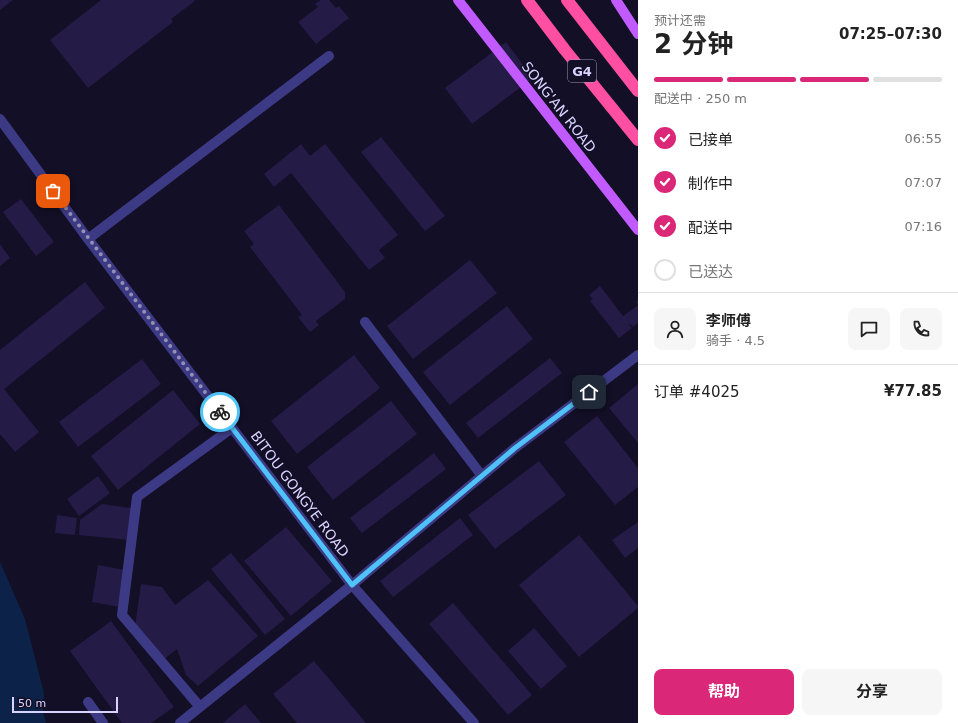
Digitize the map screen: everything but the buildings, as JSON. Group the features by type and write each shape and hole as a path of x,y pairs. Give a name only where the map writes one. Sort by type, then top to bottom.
{"highway":[{"name":"G4","path":"527,0 565,50 638,140"},
{"name":"G4","path":"567,0 638,90"}],"main road":[{"name":"SONG'AN ROAD","path":"458,0 638,230"},
{"path":"616,0 638,34"}],"street":[{"path":"88,239 329,56"},
{"name":"BITOU GONGYE ROAD","path":"0,119 88,239 352,585 474,723"},
{"path":"365,322 482,476"},
{"path":"180,723 352,585 515,448 638,355"},
{"path":"200,707 122,615 137,497 232,428"},
{"path":"88,702 103,723"}],"water":[{"path":"0,562 25,619 44,693 43,712 46,723 0,723"}],"way so far":[{"path":"53,191 220,412"}],"route":[{"path":"220,412 352,585 515,448 589,392"}]}
